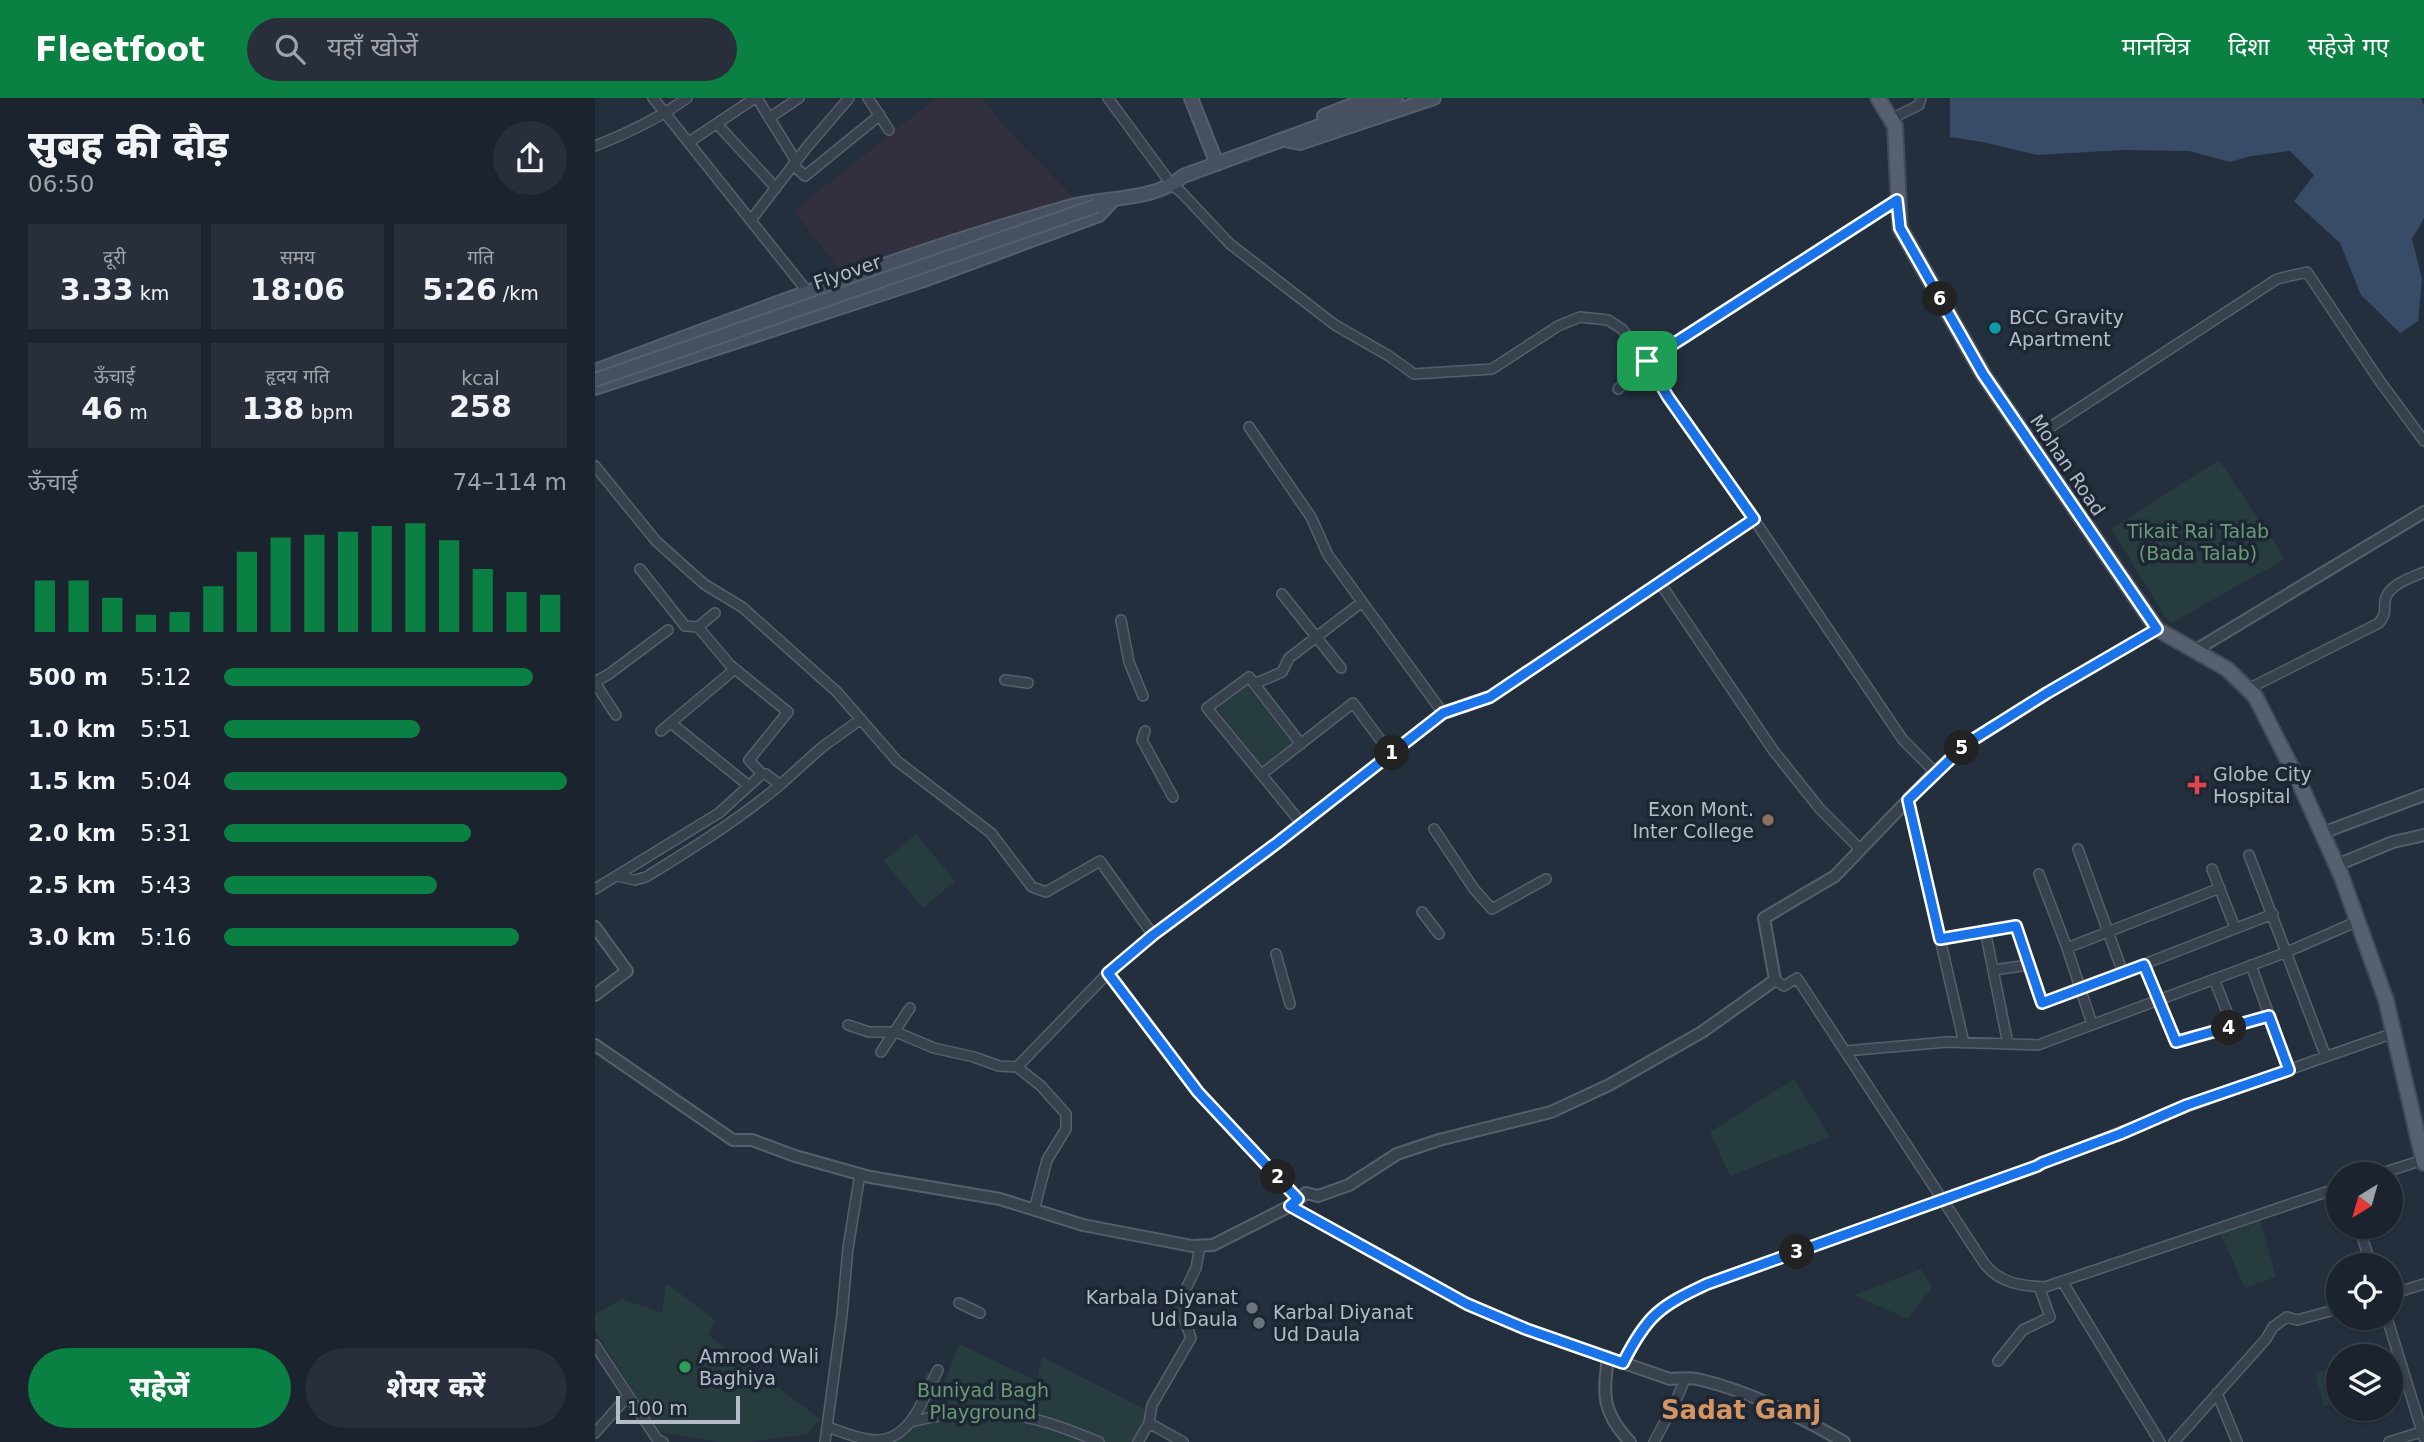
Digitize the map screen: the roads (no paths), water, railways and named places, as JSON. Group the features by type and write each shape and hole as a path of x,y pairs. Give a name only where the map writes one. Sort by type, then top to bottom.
{"main road":[{"path":"1191,98 1216,160"},
{"path":"1283,139 1292,128 1370,98"},
{"path":"595,388 924,280 1099,215 1124,193 1169,181 1173,175 1182,176 1216,160 1396,98"},
{"path":"1283,139 1300,143 1434,98"},
{"name":"Mohan Road","path":"1878,98 1895,126 1900,228 1983,374 2157,629 2227,669 2255,696 2337,865 2358,921 2386,1000 2424,1161"},
{"path":"595,371 807,291 1006,224 1092,201 1116,200"},
{"name":"Flyover","path":"595,380 1116,200"}],"street":[{"path":"653,98 807,291 814,316"},
{"path":"595,146 666,114 687,98"},
{"path":"689,142 756,98 805,176 880,115"},
{"path":"769,118 799,98"},
{"path":"751,219 849,98"},
{"path":"868,98 889,130"},
{"path":"1108,98 1169,181 1230,244 1335,326 1389,356 1414,374 1492,369 1557,326 1580,317 1608,320 1622,329 1647,361 1668,397 1903,740 1935,772"},
{"path":"1891,119 1919,106 1921,98"},
{"path":"717,124 776,188"},
{"path":"1618,389 1647,361 1897,200"},
{"path":"2029,441 2277,279 2307,272 2379,380 2424,441"},
{"path":"1249,427 1311,517 1328,555 1443,713"},
{"path":"595,466 656,541 704,584 743,607 837,692 897,761 991,834 1032,887 1046,892 1100,861 1153,935"},
{"path":"2196,650 2424,512"},
{"path":"1017,1067 1108,973 1153,935 1302,824 1443,713 1490,697 1754,519"},
{"path":"640,569 685,626 698,626 715,612"},
{"path":"2248,689 2379,623 2386,614 2386,598 2395,586 2424,572"},
{"path":"1660,583 1773,750 1820,808 1860,849"},
{"path":"1282,594 1341,668"},
{"path":"1254,684 1282,672 1289,658 1362,602"},
{"path":"1121,620 1129,662 1143,696"},
{"path":"698,626 735,669 788,712 749,760 762,774 767,774 781,785"},
{"path":"1775,981 1764,918 1835,876 1935,772 1966,744 2157,629"},
{"path":"616,715 595,682 668,630"},
{"path":"661,731 735,669"},
{"path":"1301,744 1248,677 1207,708 1302,824"},
{"path":"1005,680 1028,683"},
{"path":"1262,774 1353,703 1391,754"},
{"path":"617,876 635,880 646,877 711,838 749,811 821,748 861,719"},
{"path":"671,723 749,786"},
{"path":"1145,731 1142,740 1173,797"},
{"path":"595,889 719,813 762,774"},
{"path":"2322,833 2424,795"},
{"path":"1908,800 1964,1043"},
{"path":"1434,829 1474,890 1492,909 1546,878"},
{"path":"2337,865 2393,842 2424,835"},
{"path":"666,846 675,859"},
{"path":"2078,849 2123,973"},
{"path":"2249,855 2326,1057"},
{"path":"2212,869 2235,928"},
{"path":"2039,874 2092,1024"},
{"path":"2067,948 2220,888"},
{"path":"1422,912 1439,934"},
{"path":"1940,939 2017,927 2042,1003 2273,914"},
{"path":"1845,1051 1964,1043 2038,1045 2251,965 2358,921"},
{"path":"595,927 627,971 595,995"},
{"path":"1985,930 2008,1044"},
{"path":"1276,954 1290,1004"},
{"path":"1993,970 2029,965"},
{"path":"2144,965 2176,1042 2269,1016"},
{"path":"2251,965 2289,1070"},
{"path":"1108,973 1198,1092 1294,1202 1467,1304 1526,1329 1670,1379 1695,1378 1727,1389 1791,1414 1844,1442"},
{"path":"1775,981 1784,986 1797,978 1992,1274 2013,1284 2039,1287 2062,1281 2326,1192"},
{"path":"2214,979 2233,1027"},
{"path":"595,1045 733,1140 752,1140 795,1156 860,1174 1000,1199 1083,1225 1200,1246 1213,1245 1294,1202 1305,1193 1318,1196 1349,1185 1397,1154 1439,1140 1551,1112 1609,1085 1702,1032 1775,981"},
{"path":"881,1052 910,1008"},
{"path":"848,1025 869,1032 896,1032 935,1048 999,1066 1017,1067 1041,1086 1066,1114 1066,1129 1047,1160 1034,1210"},
{"path":"1623,1363 1638,1334 1671,1301 1707,1284 2037,1166 2187,1105 2394,1033"},
{"path":"2403,1167 2424,1161"},
{"path":"825,1442 848,1248 860,1174"},
{"path":"1138,1442 1149,1423 1152,1405 1191,1338 1179,1303 1196,1268 1200,1246"},
{"path":"2062,1281 2160,1442"},
{"path":"2403,1290 2424,1284"},
{"path":"1998,1361 2023,1330 2050,1317 2039,1287"},
{"path":"959,1303 981,1313"},
{"path":"2174,1442 2266,1339 2273,1327 2287,1317 2297,1320 2326,1312"},
{"path":"2389,1442 2423,1434 2391,1330"},
{"path":"595,1345 657,1439 663,1442"},
{"path":"1608,1357 1605,1384 1607,1408 1618,1429 1630,1442"},
{"path":"828,1427 874,1441 888,1439 911,1422 938,1370"},
{"path":"1654,1442 1685,1379"},
{"path":"2217,1393 2237,1442"},
{"path":"595,1433 628,1396"},
{"path":"911,1422 939,1414 1006,1413 1042,1420 1099,1442"},
{"path":"1149,1423 1183,1442"}],"water":[{"path":"1950,98 2421,98 2424,106 2424,218 2412,239 2422,279 2418,321 2400,333 2361,295 2340,243 2294,201 2314,175 2290,151 2251,156 2230,162 2189,151 2123,150 2037,155 1950,137"}],"place":[{"name":"BCC Gravity Apartment","path":"1995,328"},
{"name":"Globe City Hospital","path":"2197,785"},
{"name":"Exon Mont. Inter College","path":"1768,820"},
{"name":"Karbala Diyanat Ud Daula","path":"1252,1308"},
{"name":"Karbal Diyanat Ud Daula","path":"1259,1323"},
{"name":"Amrood Wali Baghiya","path":"685,1367"}],"district":[{"name":"Sadat Ganj","path":"1741,1410"}],"park label":[{"name":"Tikait Rai Talab (Bada Talab)","path":"2198,542"},
{"name":"Buniyad Bagh Playground","path":"983,1401"}]}
